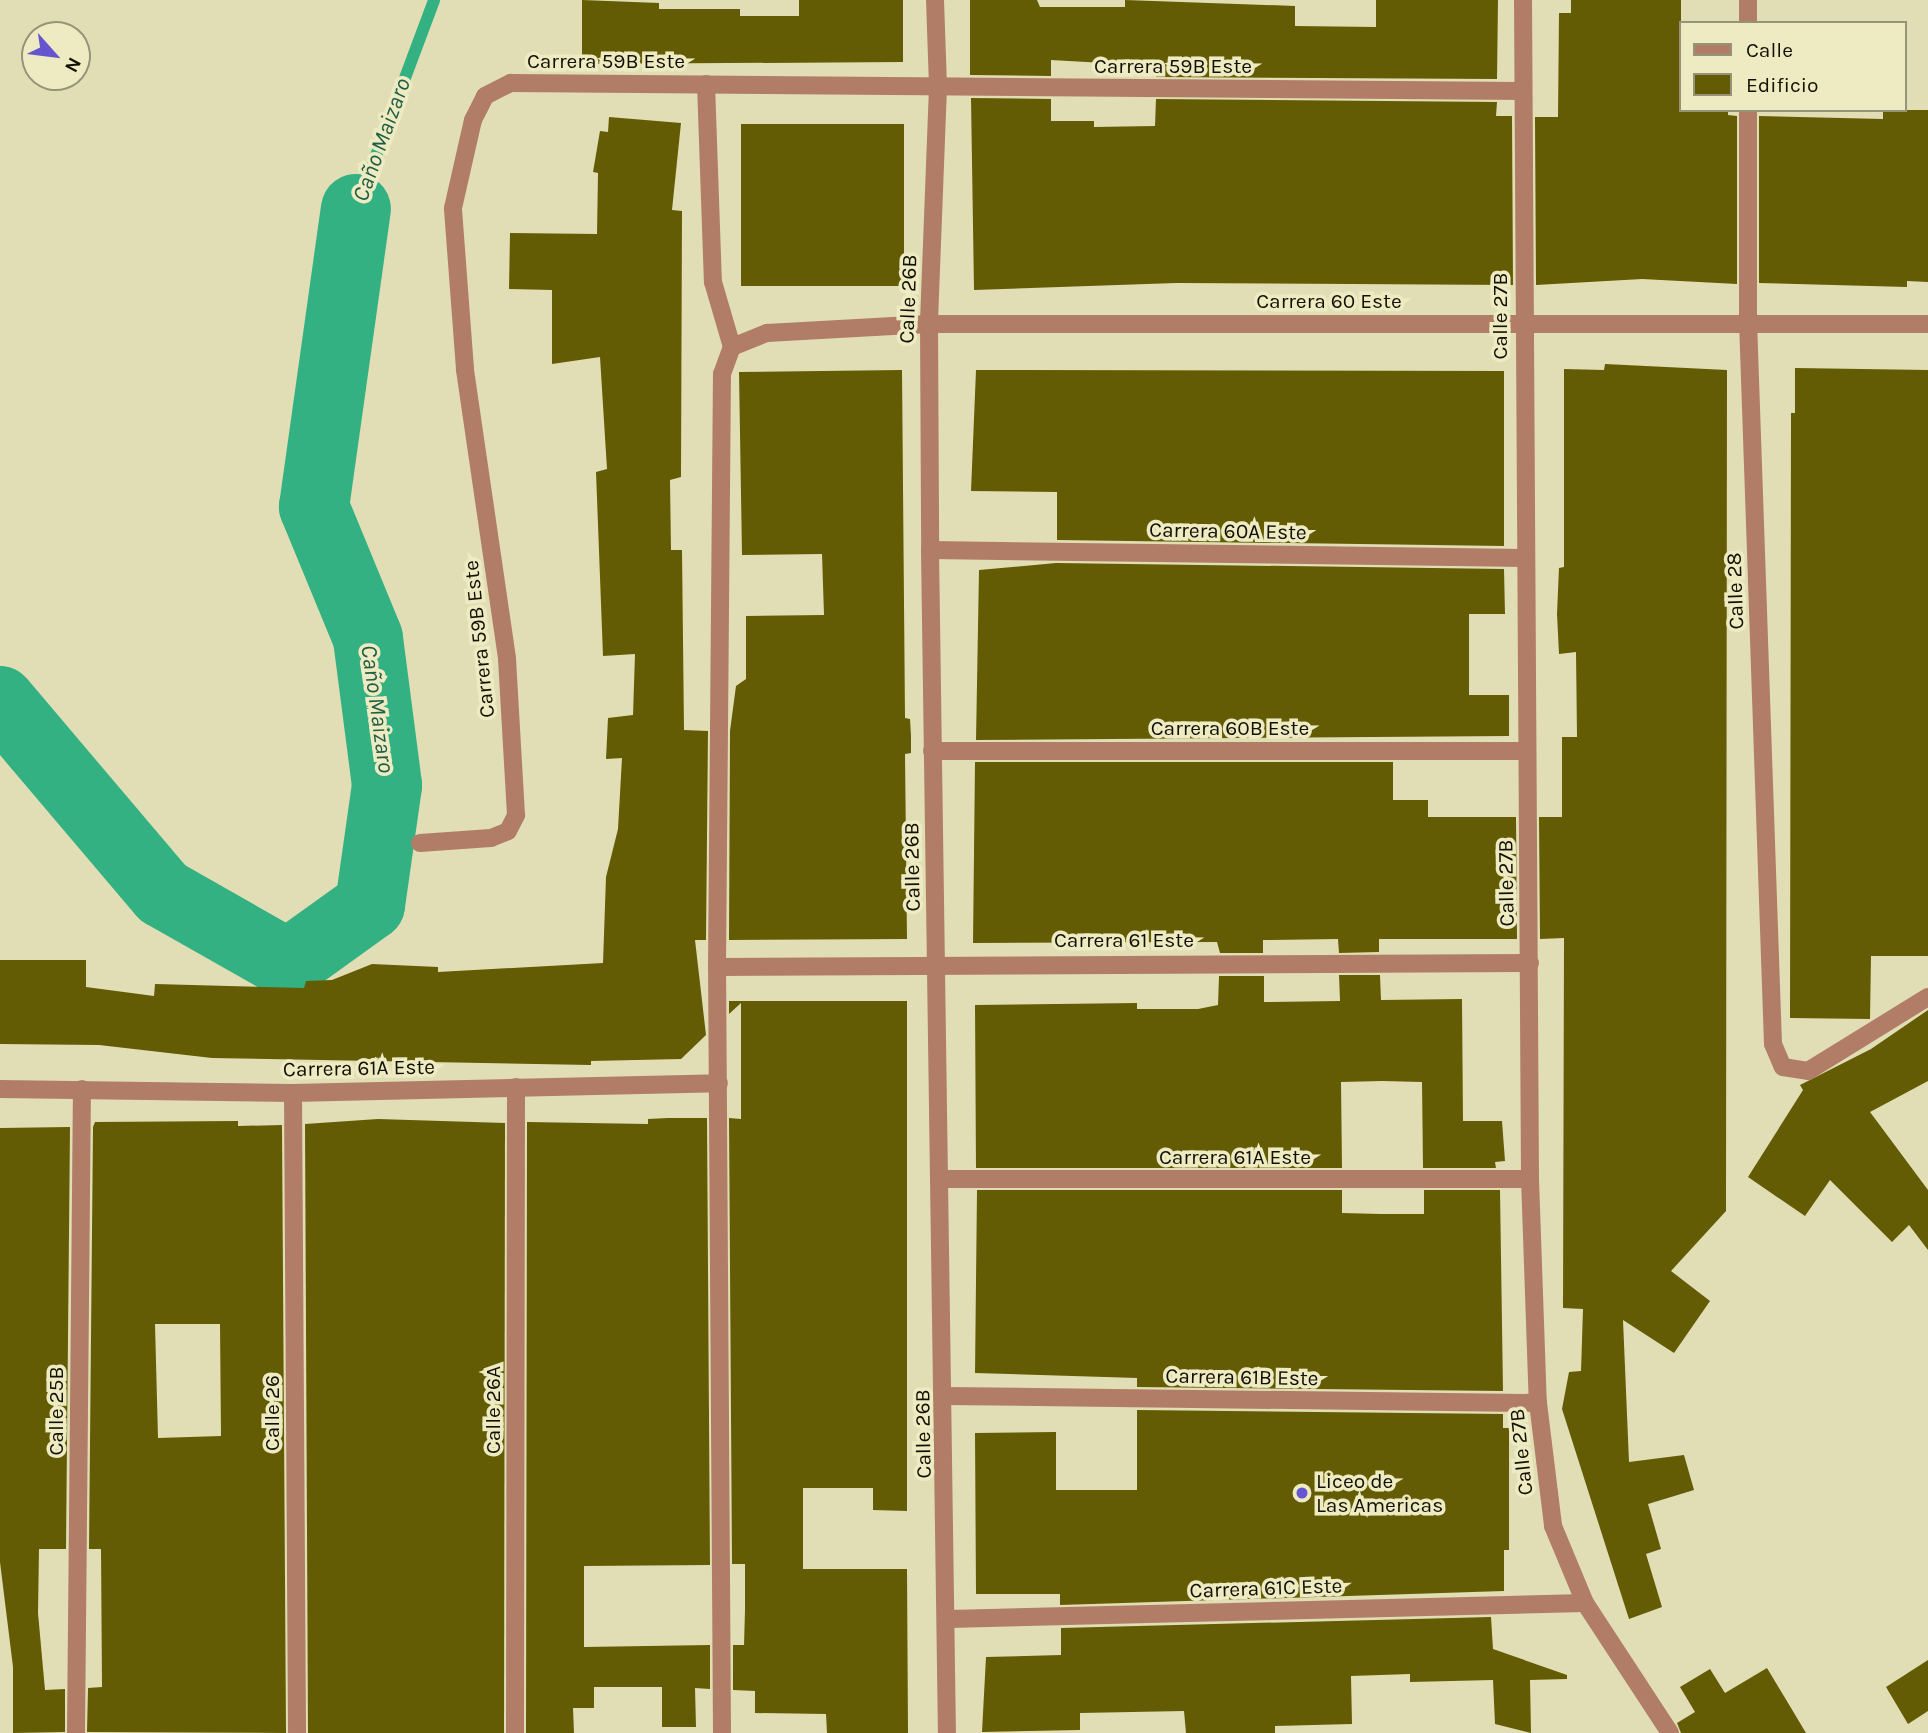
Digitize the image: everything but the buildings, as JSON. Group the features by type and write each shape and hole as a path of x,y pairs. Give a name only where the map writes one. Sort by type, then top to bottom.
{"street":[{"name":"Calle 26B","path":"935,0 938,87 929,324 930,550 949,1619 947,1733"},
{"name":"Calle 27B","path":"1523,0 1522,323 1530,1179 1538,1403 1553,1526 1585,1603 1670,1733"},
{"path":"1748,0 1748,21"},
{"name":"Carrera 59B Este","path":"419,843 491,838 508,831 516,815 508,658 465,369 453,208 473,120 485,96 511,83 1523,91"},
{"path":"706,85 713,282 732,347 722,374 717,967 722,1733"},
{"name":"Calle 28","path":"1748,112 1748,321 1773,1044 1783,1068 1808,1071 1928,997"},
{"name":"Carrera 60 Este","path":"732,347 766,333 929,324 1748,321 1928,324"},
{"name":"Carrera 60A Este","path":"930,550 1525,558"},
{"name":"Carrera 60B Este","path":"932,751 1527,751"},
{"name":"Carrera 61 Este","path":"717,967 936,962 1530,963"},
{"name":"Carrera 61A Este","path":"0,1089 293,1093 719,1083"},
{"name":"Calle 26A","path":"515,1733 516,1087"},
{"name":"Calle 25B","path":"76,1733 82,1089"},
{"name":"Calle 26","path":"293,1093 297,1733"},
{"name":"Carrera 61A Este","path":"940,1179 1530,1179"},
{"name":"Carrera 61B Este","path":"945,1396 1538,1403"},
{"name":"Carrera 61C Este","path":"949,1619 1585,1603"}],"waterway":[{"name":"Caño Maizaro","path":"356,209 434,0"},
{"name":"Caño Maizaro","path":"0,701 163,893 288,964 370,905 387,785 368,638 314,507 356,209"}],"place":[{"name":"Liceo de Las Americas","path":"1302,1493"}]}
